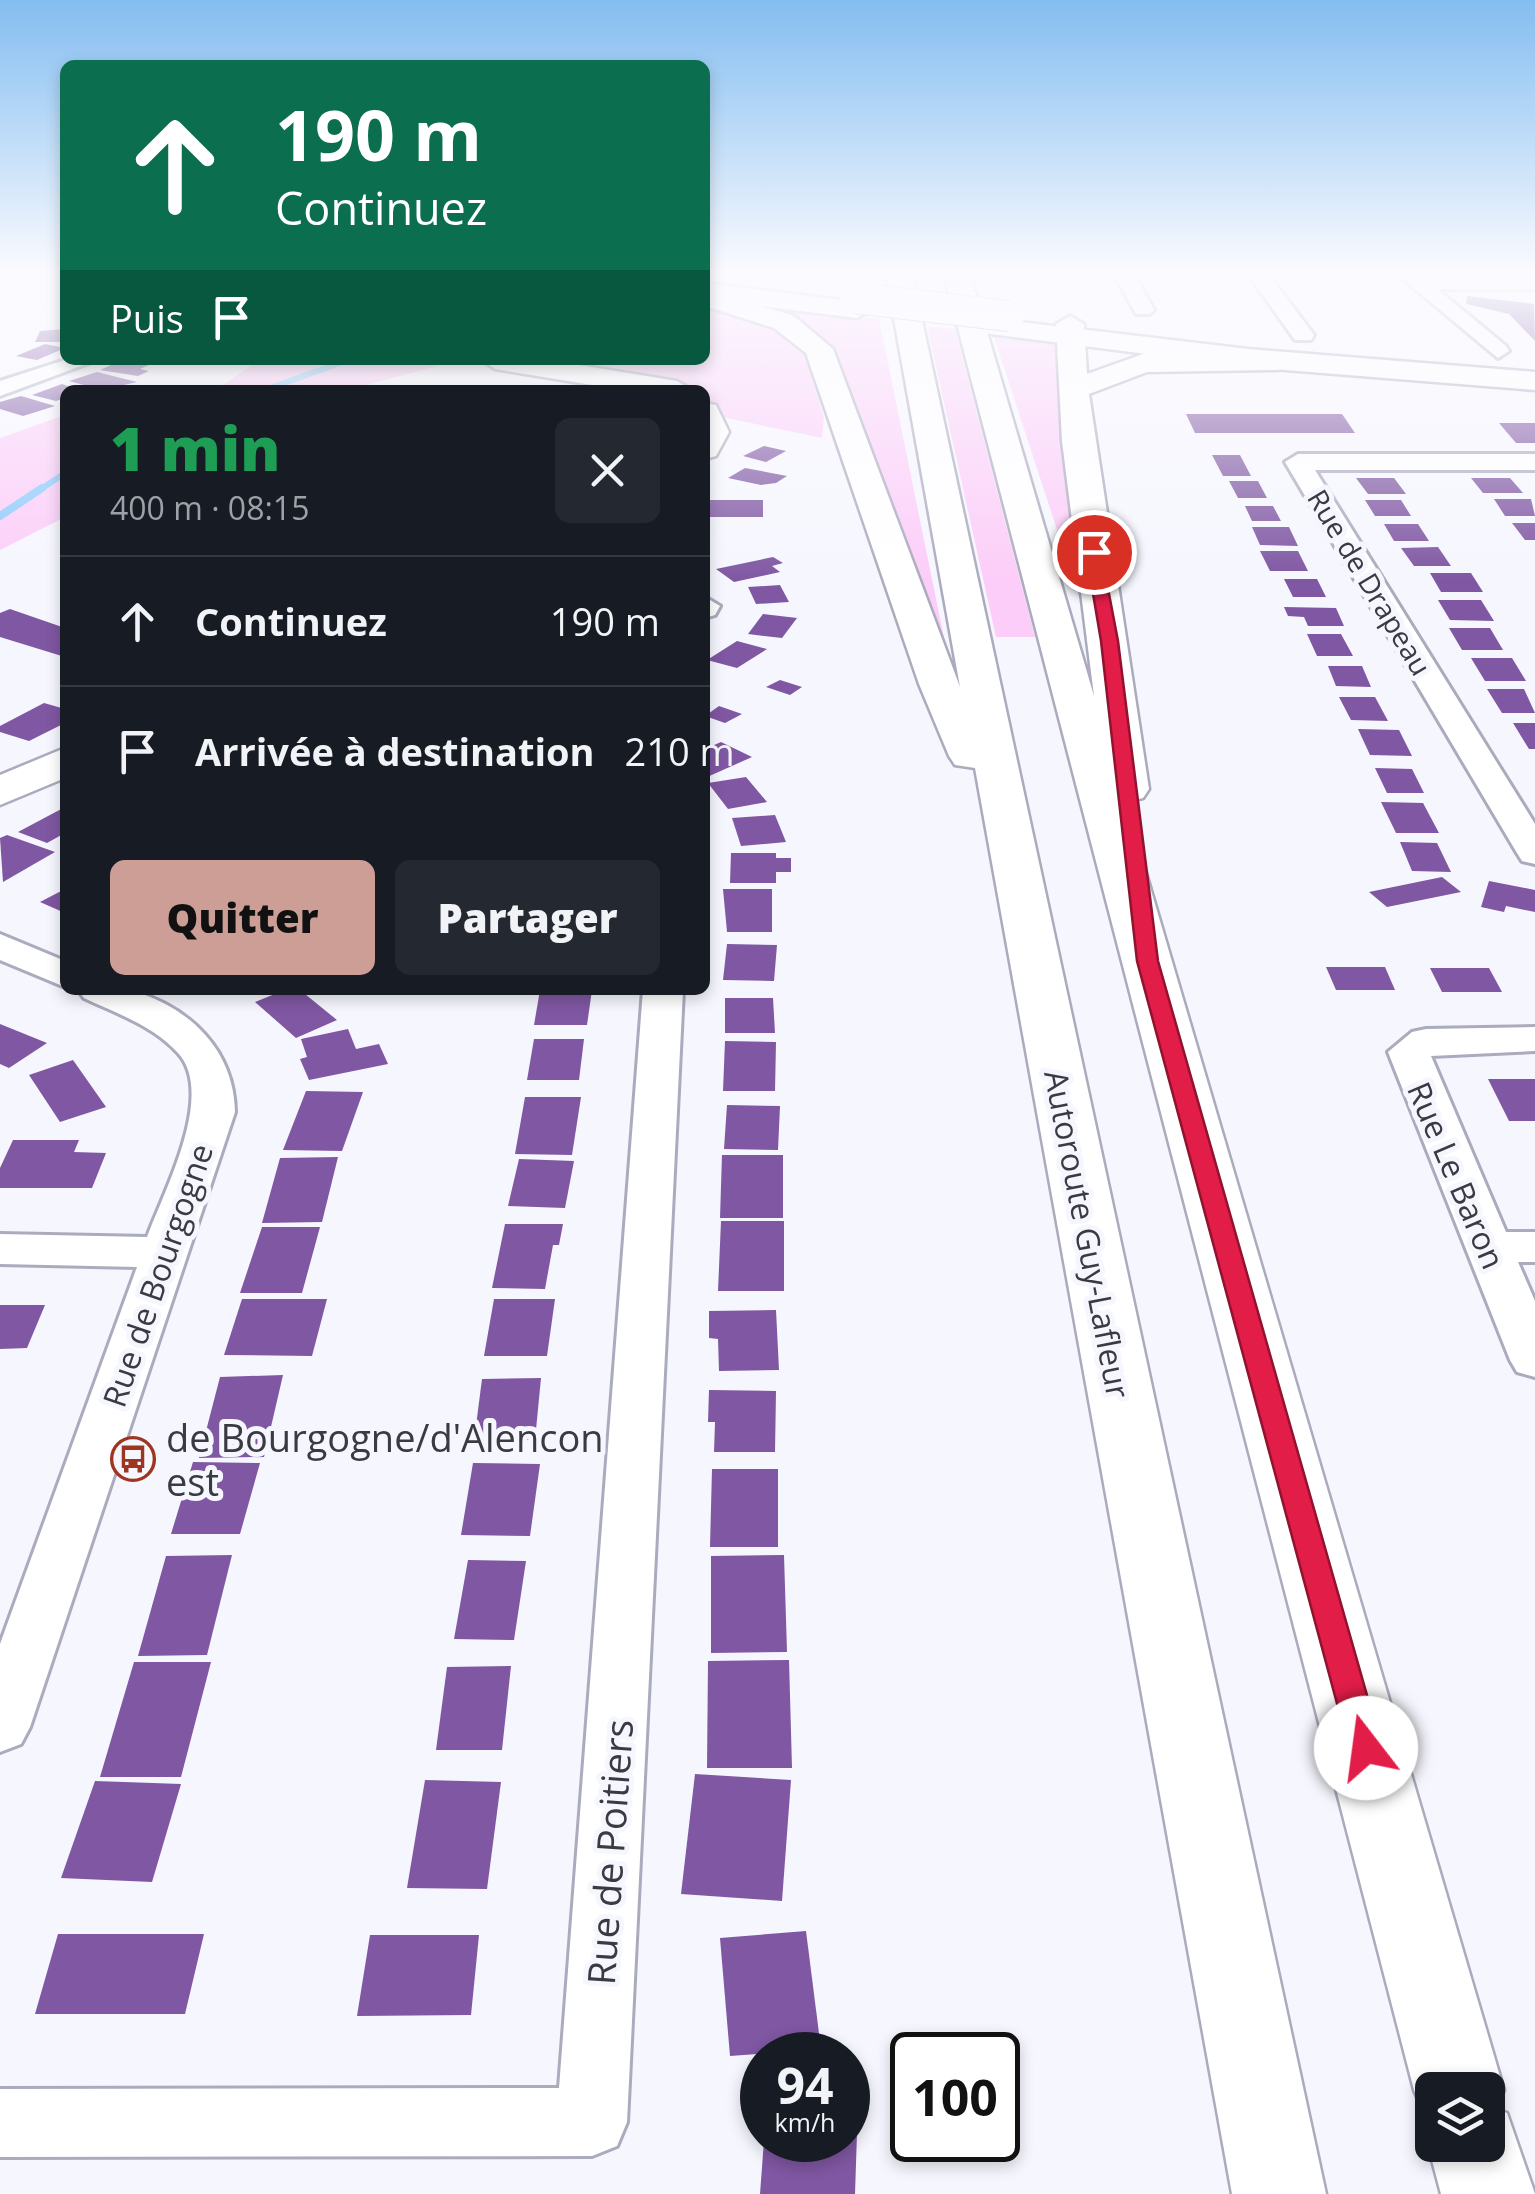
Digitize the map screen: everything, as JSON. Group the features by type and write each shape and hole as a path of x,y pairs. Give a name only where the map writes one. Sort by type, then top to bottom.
{"main road":[{"path":"594,376 647,385"},
{"path":"829,376 939,684 1014,858"},
{"name":"Autoroute Guy-Lafleur","path":"918,376 1279,2194"},
{"path":"985,376 1454,2072"},
{"path":"1074,376 1082,481 1110,641 1148,961"},
{"path":"1075,389 1108,376"},
{"path":"1476,376 1535,381"},
{"path":"0,792 60,762"},
{"path":"1479,2162 1488,2194"}],"street":[{"path":"0,389 37,376"},
{"name":"Rue de Drapeau","path":"1535,462 1298,462 1535,853"},
{"path":"0,946 60,972"},
{"name":"Rue de Bourgogne","path":"2,1718 214,1112 217,1086 199,1047 181,1032 108,995"},
{"name":"Rue de Poitiers","path":"0,2123 592,2122 663,995"},
{"name":"Rue Le Baron","path":"1535,1038 1447,1039 1414,1045 1409,1061 1535,1360"},
{"path":"1486,1247 1535,1247"},
{"path":"0,1249 163,1252"}],"shaded area":[{"path":"236,376 398,376 365,385 223,385"},
{"path":"629,376 811,376 824,417 822,438 717,416 710,408 710,385 677,385"},
{"path":"839,376 891,376 944,638 935,638"},
{"path":"938,376 967,376 1035,637 996,637"},
{"path":"1007,376 1061,376 1090,594 1078,594"},
{"path":"60,417 60,520 0,550 0,438"}],"building":[{"path":"83,376 115,376 137,382 84,385 69,381"},
{"path":"62,384 65,385 60,385 60,400 56,401 32,395"},
{"path":"21,396 55,406 23,416 0,409 0,402"},
{"path":"1186,414 1342,414 1355,433 1195,433"},
{"path":"1499,423 1535,423 1535,443 1516,443"},
{"path":"764,446 786,451 766,462 743,456"},
{"path":"1212,455 1240,455 1251,476 1223,476"},
{"path":"745,468 787,476 776,483 761,485 728,478"},
{"path":"1356,478 1394,478 1406,494 1368,494"},
{"path":"1471,478 1510,478 1523,493 1483,493"},
{"path":"1229,481 1258,481 1267,498 1238,498"},
{"path":"1494,499 1531,499 1535,516 1505,516"},
{"path":"710,500 763,500 763,517 710,517"},
{"path":"1365,500 1401,500 1411,516 1375,516"},
{"path":"1245,506 1273,506 1281,521 1252,521"},
{"path":"1512,523 1535,523 1535,540 1525,540"},
{"path":"1384,524 1418,524 1429,541 1394,541"},
{"path":"1252,527 1289,527 1298,546 1260,545"},
{"path":"1438,547 1451,566 1414,566 1401,548"},
{"path":"1260,551 1298,551 1308,571 1270,571"},
{"path":"773,557 783,563 772,566 780,572 734,582 716,569"},
{"path":"1430,573 1471,573 1483,592 1441,592"},
{"path":"1284,579 1317,579 1326,597 1293,597"},
{"path":"780,585 789,602 756,604 748,587"},
{"path":"1438,600 1481,600 1494,621 1450,620"},
{"path":"1284,607 1336,608 1344,626 1308,626 1304,617 1288,616"},
{"path":"10,609 60,626 60,655 0,637 0,613"},
{"path":"763,614 797,618 782,638 748,634"},
{"path":"1449,628 1490,628 1503,650 1462,650"},
{"path":"1307,634 1341,634 1353,656 1317,656"},
{"path":"737,641 767,649 737,668 710,658"},
{"path":"1471,658 1512,658 1526,681 1485,681"},
{"path":"1328,666 1362,666 1371,687 1336,686"},
{"path":"780,680 802,687 790,695 766,687"},
{"path":"1487,689 1524,689 1535,713 1502,713"},
{"path":"1339,697 1375,697 1388,721 1351,720"},
{"path":"44,703 60,708 60,726 29,741 0,732 0,726"},
{"path":"719,706 742,714 725,723 710,718 710,712"},
{"path":"1513,723 1535,723 1535,749 1529,749"},
{"path":"1358,729 1399,730 1412,756 1370,755"},
{"path":"721,742 752,757 710,776 710,747"},
{"path":"1375,768 1412,769 1424,793 1387,793"},
{"path":"746,777 767,802 728,809 710,783"},
{"path":"1381,802 1423,803 1439,833 1396,833"},
{"path":"60,810 60,836 47,843 18,832"},
{"path":"775,815 786,842 741,846 732,818"},
{"path":"7,835 55,852 3,882 0,838"},
{"path":"1400,842 1437,843 1451,872 1412,871"},
{"path":"731,853 776,853 776,858 791,858 791,872 776,872 776,883 730,883"},
{"path":"1442,877 1461,892 1387,907 1369,892"},
{"path":"1489,881 1535,890 1535,912 1506,906 1504,912 1481,907"},
{"path":"723,889 772,889 772,932 727,932"},
{"path":"60,892 60,911 40,902"},
{"path":"727,944 777,945 774,981 723,980"},
{"path":"1326,967 1385,967 1395,990 1336,990"},
{"path":"1430,968 1489,968 1502,992 1442,992"},
{"path":"272,995 306,995 337,1020 296,1038 255,1002"},
{"path":"539,995 591,995 587,1025 534,1025"},
{"path":"725,998 773,998 775,1033 725,1033"},
{"path":"0,1024 47,1043 9,1068 0,1064"},
{"path":"348,1029 356,1049 379,1044 388,1064 309,1080 300,1059 307,1057 301,1039"},
{"path":"534,1039 584,1039 579,1080 527,1080"},
{"path":"725,1041 776,1042 775,1091 723,1091"},
{"path":"73,1060 106,1107 60,1122 29,1075"},
{"path":"1488,1079 1535,1079 1535,1121 1509,1121"},
{"path":"306,1091 363,1092 342,1151 283,1150"},
{"path":"525,1097 581,1097 572,1155 515,1154"},
{"path":"727,1105 780,1106 778,1150 724,1149"},
{"path":"13,1140 79,1140 74,1152 106,1153 92,1188 0,1188 0,1168"},
{"path":"722,1155 783,1155 783,1218 720,1218"},
{"path":"338,1157 322,1222 262,1223 280,1158"},
{"path":"519,1159 574,1161 565,1208 508,1206"},
{"path":"721,1221 784,1221 784,1291 718,1291"},
{"path":"505,1224 563,1224 559,1245 553,1245 545,1289 492,1288"},
{"path":"262,1227 320,1227 302,1293 240,1293"},
{"path":"242,1299 327,1299 312,1356 224,1355"},
{"path":"494,1299 555,1299 547,1356 484,1356"},
{"path":"0,1305 45,1305 27,1348 0,1349"},
{"path":"776,1310 779,1370 719,1371 718,1339 709,1338 709,1311"},
{"path":"283,1375 264,1457 199,1458 220,1377"},
{"path":"541,1378 535,1440 474,1441 482,1379"},
{"path":"709,1390 776,1391 775,1452 714,1452 715,1422 708,1422"},
{"path":"193,1462 260,1463 240,1534 171,1534"},
{"path":"473,1463 540,1464 530,1536 461,1535"},
{"path":"712,1469 778,1469 778,1547 710,1547"},
{"path":"232,1555 207,1655 138,1656 166,1556"},
{"path":"784,1555 787,1652 711,1653 711,1556"},
{"path":"468,1560 526,1561 514,1640 454,1639"},
{"path":"789,1660 792,1768 707,1768 708,1661"},
{"path":"134,1662 211,1662 181,1777 100,1777"},
{"path":"511,1666 502,1750 436,1750 447,1667"},
{"path":"695,1774 791,1780 782,1901 681,1894"},
{"path":"425,1780 501,1782 487,1889 407,1888"},
{"path":"95,1781 181,1784 152,1882 61,1878"},
{"path":"806,1931 819,2032 740,2032 740,2055 730,2056 720,1938"},
{"path":"58,1934 204,1934 185,2014 35,2014"},
{"path":"370,1935 479,1935 471,2015 357,2016"},
{"path":"762,2162 856,2162 855,2194 760,2194"}],"waterway":[{"path":"279,385 303,376"},
{"path":"38,491 60,476"},
{"path":"0,516 42,488"}],"place":[{"name":"de Bourgogne/d'Alencon est","path":"133,1459"}],"route":[{"path":"1094,552 1110,641 1148,961 1366,1748"}]}
